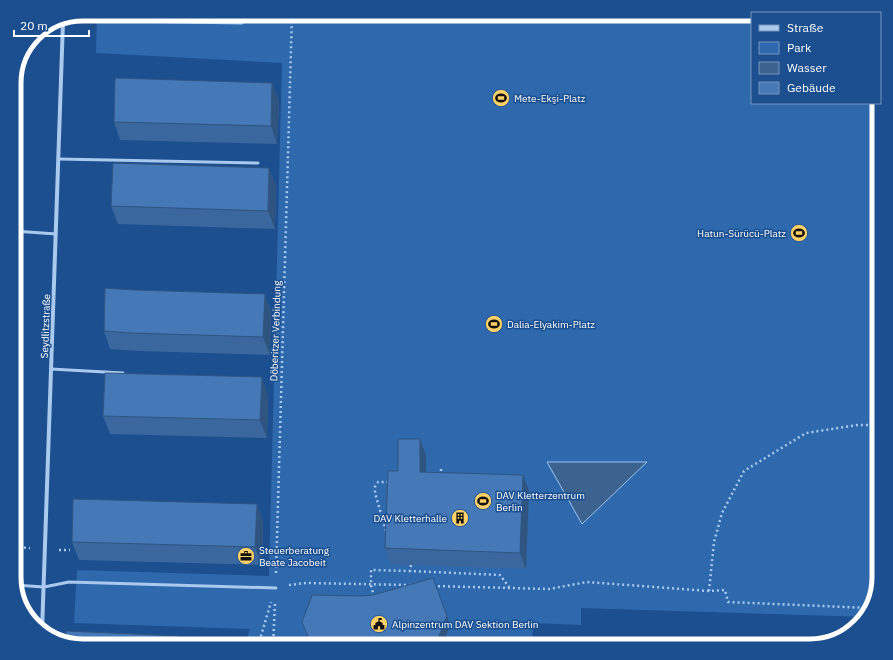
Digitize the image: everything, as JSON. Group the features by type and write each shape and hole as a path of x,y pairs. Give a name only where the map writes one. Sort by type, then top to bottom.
{"street":[{"name":"Seydlitzstraße","path":"42,624 64,24"}],"lane":[{"path":"163,21 242,23 242,21"},
{"path":"59,159 258,163"},
{"path":"21,232 56,234"},
{"path":"51,369 130,374"},
{"path":"22,585 44,587 69,582 276,588"}],"path":[{"name":"Döberitzer Verbindung","path":"260,639 276,588 292,21"},
{"path":"709,591 714,542 722,514 744,471 806,433 858,425 872,425"},
{"path":"441,469 441,482"},
{"path":"388,536 375,493 375,487 378,482 392,482"},
{"path":"410,571 411,565"},
{"path":"375,598 371,585 371,570 500,575 510,587"},
{"path":"433,586 549,589 587,582 709,591 725,590 728,602 864,608"},
{"path":"272,639 276,588 306,583 417,586"}],"green space":[{"path":"97,21 751,21 751,104 872,104 872,577 869,597 866,605 859,615 858,617 581,608 581,625 533,623 532,639 247,639 250,629 74,623 77,570 269,576 282,63 96,53"}],"water":[{"path":"547,462 647,462 582,524"}],"building":[{"path":"115,78 272,83 271,126 114,122"},
{"path":"113,163 269,168 268,211 111,206"},
{"path":"105,288 265,294 263,337 104,331"},
{"path":"105,373 262,377 260,420 103,416"},
{"name":"DAV Kletterhalle","path":"398,439 420,439 420,472 523,475 520,553 385,548 388,471 398,471"},
{"path":"73,499 257,504 255,547 72,542"},
{"name":"Alpinzentrum DAV Sektion Berlin","path":"433,578 447,616 438,639 309,639 302,622 312,595 373,595"},
{"path":"66,631 178,636 178,639 83,639 66,636"}],"place":[{"name":"Mete-Ekşi-Platz","path":"501,98"},
{"name":"Hatun-Sürücü-Platz","path":"799,233"},
{"name":"Dalia-Elyakim-Platz","path":"494,324"},
{"name":"DAV Kletterzentrum Berlin","path":"483,501"},
{"name":"DAV Kletterhalle","path":"460,518"},
{"name":"Steuerberatung Beate Jacobeit","path":"246,556"},
{"name":"Alpinzentrum DAV Sektion Berlin","path":"379,624"}]}
